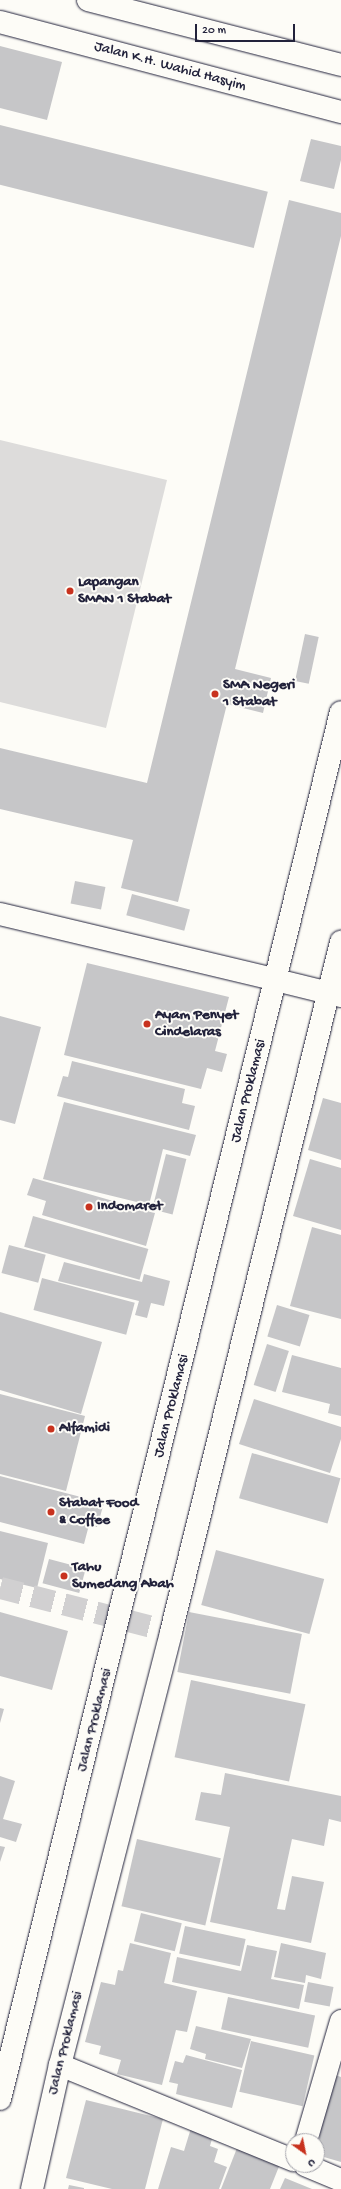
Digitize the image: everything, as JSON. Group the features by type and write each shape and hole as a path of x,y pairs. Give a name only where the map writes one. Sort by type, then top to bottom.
{"street":[{"path":"88,0 341,65"},
{"name":"Jalan K.H. Wahid Hasyim","path":"0,22 341,112"},
{"name":"Jalan Proklamasi","path":"0,2098 341,712"},
{"path":"0,914 334,994"},
{"name":"Jalan Proklamasi","path":"32,2189 60,2065 334,994 341,942"},
{"path":"308,2133 341,2021"},
{"path":"60,2065 285,2157"},
{"path":"324,2173 341,2180"}],"shaded area":[{"name":"Lapangan SMAN 1 Stabat","path":"0,440 167,480 106,728 0,702"}],"building":[{"path":"0,46 62,62 47,120 0,108"},
{"path":"0,125 268,192 254,248 0,185"},
{"path":"311,139 341,146 341,160 334,189 300,181"},
{"path":"289,200 341,213 341,236 235,669 271,678 263,713 227,704 178,902 121,888 133,840 0,809 0,748 147,783"},
{"path":"305,634 319,637 309,684 295,681"},
{"path":"75,881 105,887 101,909 71,904"},
{"path":"132,894 190,910 184,931 126,915"},
{"name":"Ayam Penyet Cindelaras","path":"87,963 229,997 215,1051 227,1054 222,1072 207,1068 201,1089 64,1055"},
{"path":"0,1016 41,1027 15,1124 0,1120"},
{"path":"72,1061 185,1089 182,1103 195,1106 189,1130 57,1096 63,1076 68,1077"},
{"path":"323,1098 341,1103 341,1160 308,1150"},
{"path":"64,1102 196,1135 190,1156 163,1149 149,1205 43,1179"},
{"path":"166,1154 186,1159 173,1214 152,1209"},
{"path":"310,1159 341,1168 341,1230 293,1216"},
{"name":"Indomaret","path":"33,1178 155,1213 146,1246 42,1215 46,1201 27,1195"},
{"path":"33,1216 148,1249 140,1280 24,1247"},
{"path":"312,1227 341,1235 341,1319 290,1306"},
{"path":"9,1245 46,1255 38,1283 1,1273"},
{"path":"64,1262 142,1282 144,1274 170,1281 164,1306 151,1303 147,1318 135,1315 139,1301 58,1281"},
{"path":"42,1278 135,1303 126,1335 33,1310"},
{"path":"277,1305 310,1315 300,1346 267,1337"},
{"path":"0,1312 102,1342 81,1414 0,1390"},
{"path":"267,1344 289,1351 276,1392 254,1385"},
{"path":"292,1355 341,1368 341,1416 328,1413 330,1404 282,1392"},
{"path":"0,1394 85,1416 66,1491 0,1474"},
{"path":"254,1399 341,1427 341,1439 330,1473 239,1444"},
{"path":"252,1453 340,1478 327,1524 239,1498"},
{"name":"Stabat Food & Coffee","path":"0,1476 104,1503 97,1527 89,1525 84,1544 0,1522"},
{"path":"0,1531 48,1543 37,1588 0,1579"},
{"path":"216,1550 324,1579 309,1634 201,1605"},
{"name":"Tahu Sumedang Abah","path":"49,1559 86,1569 79,1593 43,1583"},
{"path":"0,1612 68,1631 52,1690 0,1676"},
{"path":"189,1612 302,1634 290,1694 177,1672"},
{"path":"191,1680 305,1704 289,1782 175,1757"},
{"path":"0,1708 4,1709 0,1723"},
{"path":"225,1773 341,1796 341,1822 329,1819 324,1846 292,1839 277,1909 285,1910 292,1876 324,1882 311,1943 210,1922 230,1827 195,1820 201,1792 221,1795"},
{"path":"0,1776 15,1781 3,1819 22,1824 16,1842 0,1837"},
{"path":"137,1839 221,1858 205,1926 121,1906"},
{"path":"0,1846 5,1847 0,1862"},
{"path":"141,1913 182,1923 175,1951 134,1941"},
{"path":"185,1926 246,1939 240,1966 179,1953"},
{"path":"130,1943 171,1953 164,1983 197,1991 187,2032 176,2030 162,2085 117,2074 121,2060 99,2054 101,2046 85,2042 101,1982 115,1985 118,1970 123,1971"},
{"path":"281,1943 326,1953 321,1979 306,1975 305,1983 274,1977"},
{"path":"247,1945 277,1951 271,1979 304,1985 299,2009 172,1982 177,1957 241,1971"},
{"path":"308,1982 334,1987 330,2007 304,2002"},
{"path":"228,1997 315,2016 308,2048 221,2029"},
{"path":"196,2026 251,2039 242,2068 205,2059 206,2054 190,2049"},
{"path":"251,2041 314,2056 303,2106 239,2092"},
{"path":"186,2055 242,2070 232,2108 176,2094 178,2084 169,2082 175,2061 183,2063"},
{"path":"329,2073 341,2077 341,2162 325,2157 325,2133 320,2133"},
{"path":"86,2100 163,2119 145,2189 112,2189 66,2178"},
{"path":"191,2128 213,2135 210,2146 218,2149 214,2162 227,2167 219,2189 158,2189 171,2147 184,2151"},
{"path":"237,2148 280,2164 270,2189 221,2189"},
{"path":"285,2178 312,2189 280,2189"},
{"path":"69,2185 84,2188 84,2189 68,2189"}],"tunnel":[{"path":"0,1588 171,1632"}],"place":[{"name":"Lapangan SMAN 1 Stabat","path":"70,591"},
{"name":"SMA Negeri 1 Stabat","path":"215,694"},
{"name":"Ayam Penyet Cindelaras","path":"147,1024"},
{"name":"Indomaret","path":"89,1207"},
{"name":"Alfamidi","path":"51,1429"},
{"name":"Stabat Food & Coffee","path":"51,1512"},
{"name":"Tahu Sumedang Abah","path":"64,1576"}]}
